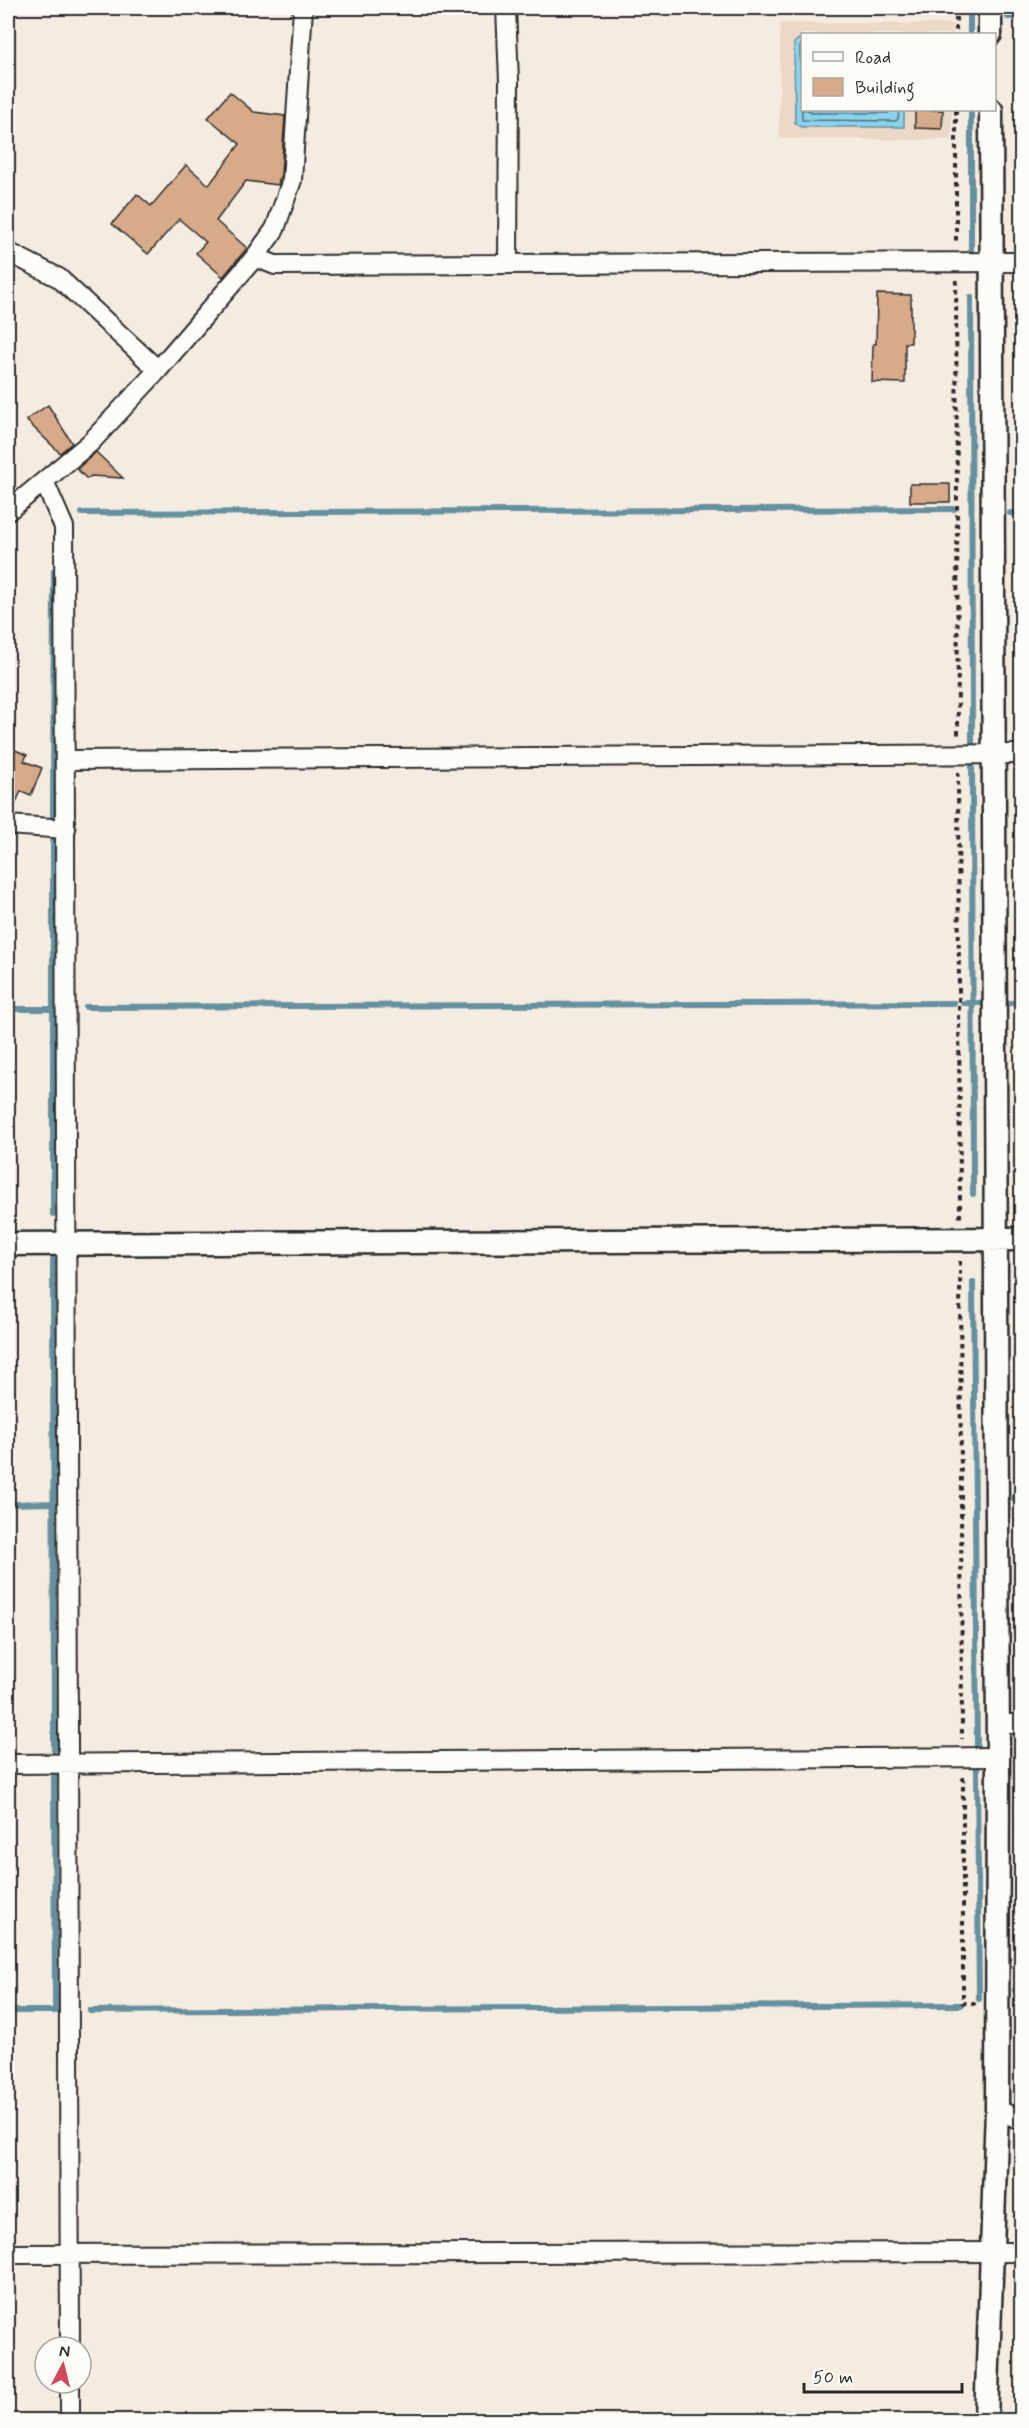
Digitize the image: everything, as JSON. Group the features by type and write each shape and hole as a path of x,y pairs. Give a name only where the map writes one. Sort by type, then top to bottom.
{"street":[{"path":"8,511 90,443 158,370 255,257 275,229 292,180 303,8"},
{"path":"506,8 509,81 508,264"},
{"path":"990,8 990,33"},
{"path":"986,2421 997,2109 998,1757 995,1239 988,754 991,111"},
{"path":"8,252 59,278 158,370"},
{"path":"255,257 275,265 1022,262"},
{"path":"44,481 64,527 67,1244 66,1764 70,2335"},
{"path":"66,760 1022,754"},
{"path":"8,825 66,829"},
{"path":"8,1244 1022,1239"},
{"path":"998,1724 1022,1724"},
{"path":"8,1764 998,1757"},
{"path":"997,2109 1022,2121"},
{"path":"8,2254 1022,2252"},
{"path":"70,2395 70,2421"}],"path":[{"path":"956,8 956,33"},
{"path":"956,111 963,2003 974,2004 977,2013"}],"shaded area":[{"path":"780,23 953,24 953,33 801,33 801,111 952,111 952,140 779,139"}],"water":[{"path":"801,38 801,111 904,111 904,127 801,127 795,123 794,43"}],"building":[{"path":"230,92 254,112 285,116 281,174 278,185 246,181 216,221 247,248 223,277 196,253 206,242 179,219 148,254 112,224 137,194 151,206 186,165 209,185 240,144 208,118"},
{"path":"915,111 943,111 942,129 915,128"},
{"path":"877,294 911,295 911,343 905,343 905,383 872,382 873,344 876,344"},
{"path":"48,405 72,443 60,453 26,420"},
{"path":"96,452 123,478 91,476 87,479 77,469"},
{"path":"910,484 950,484 950,502 910,502"},
{"path":"8,747 27,755 24,761 42,768 31,795 21,791 11,814 8,814"}],"waterway":[{"path":"970,17 970,33"},
{"path":"1008,17 1022,17"},
{"path":"971,111 971,254"},
{"path":"971,297 973,1194"},
{"path":"82,513 954,509"},
{"path":"1010,513 1022,513"},
{"path":"53,820 54,571"},
{"path":"53,839 53,1214"},
{"path":"86,1007 954,1003"},
{"path":"963,1003 983,1003"},
{"path":"1009,1003 1022,1003"},
{"path":"8,1009 53,1009"},
{"path":"53,1260 54,1750"},
{"path":"973,1282 977,1752"},
{"path":"1013,1498 1022,1498"},
{"path":"8,1504 53,1503"},
{"path":"977,1769 979,1999"},
{"path":"54,1775 55,2011"},
{"path":"1015,1990 1022,1990"},
{"path":"90,2011 961,2005"},
{"path":"8,2011 56,2011"},
{"path":"1019,2147 1022,2161"}]}
